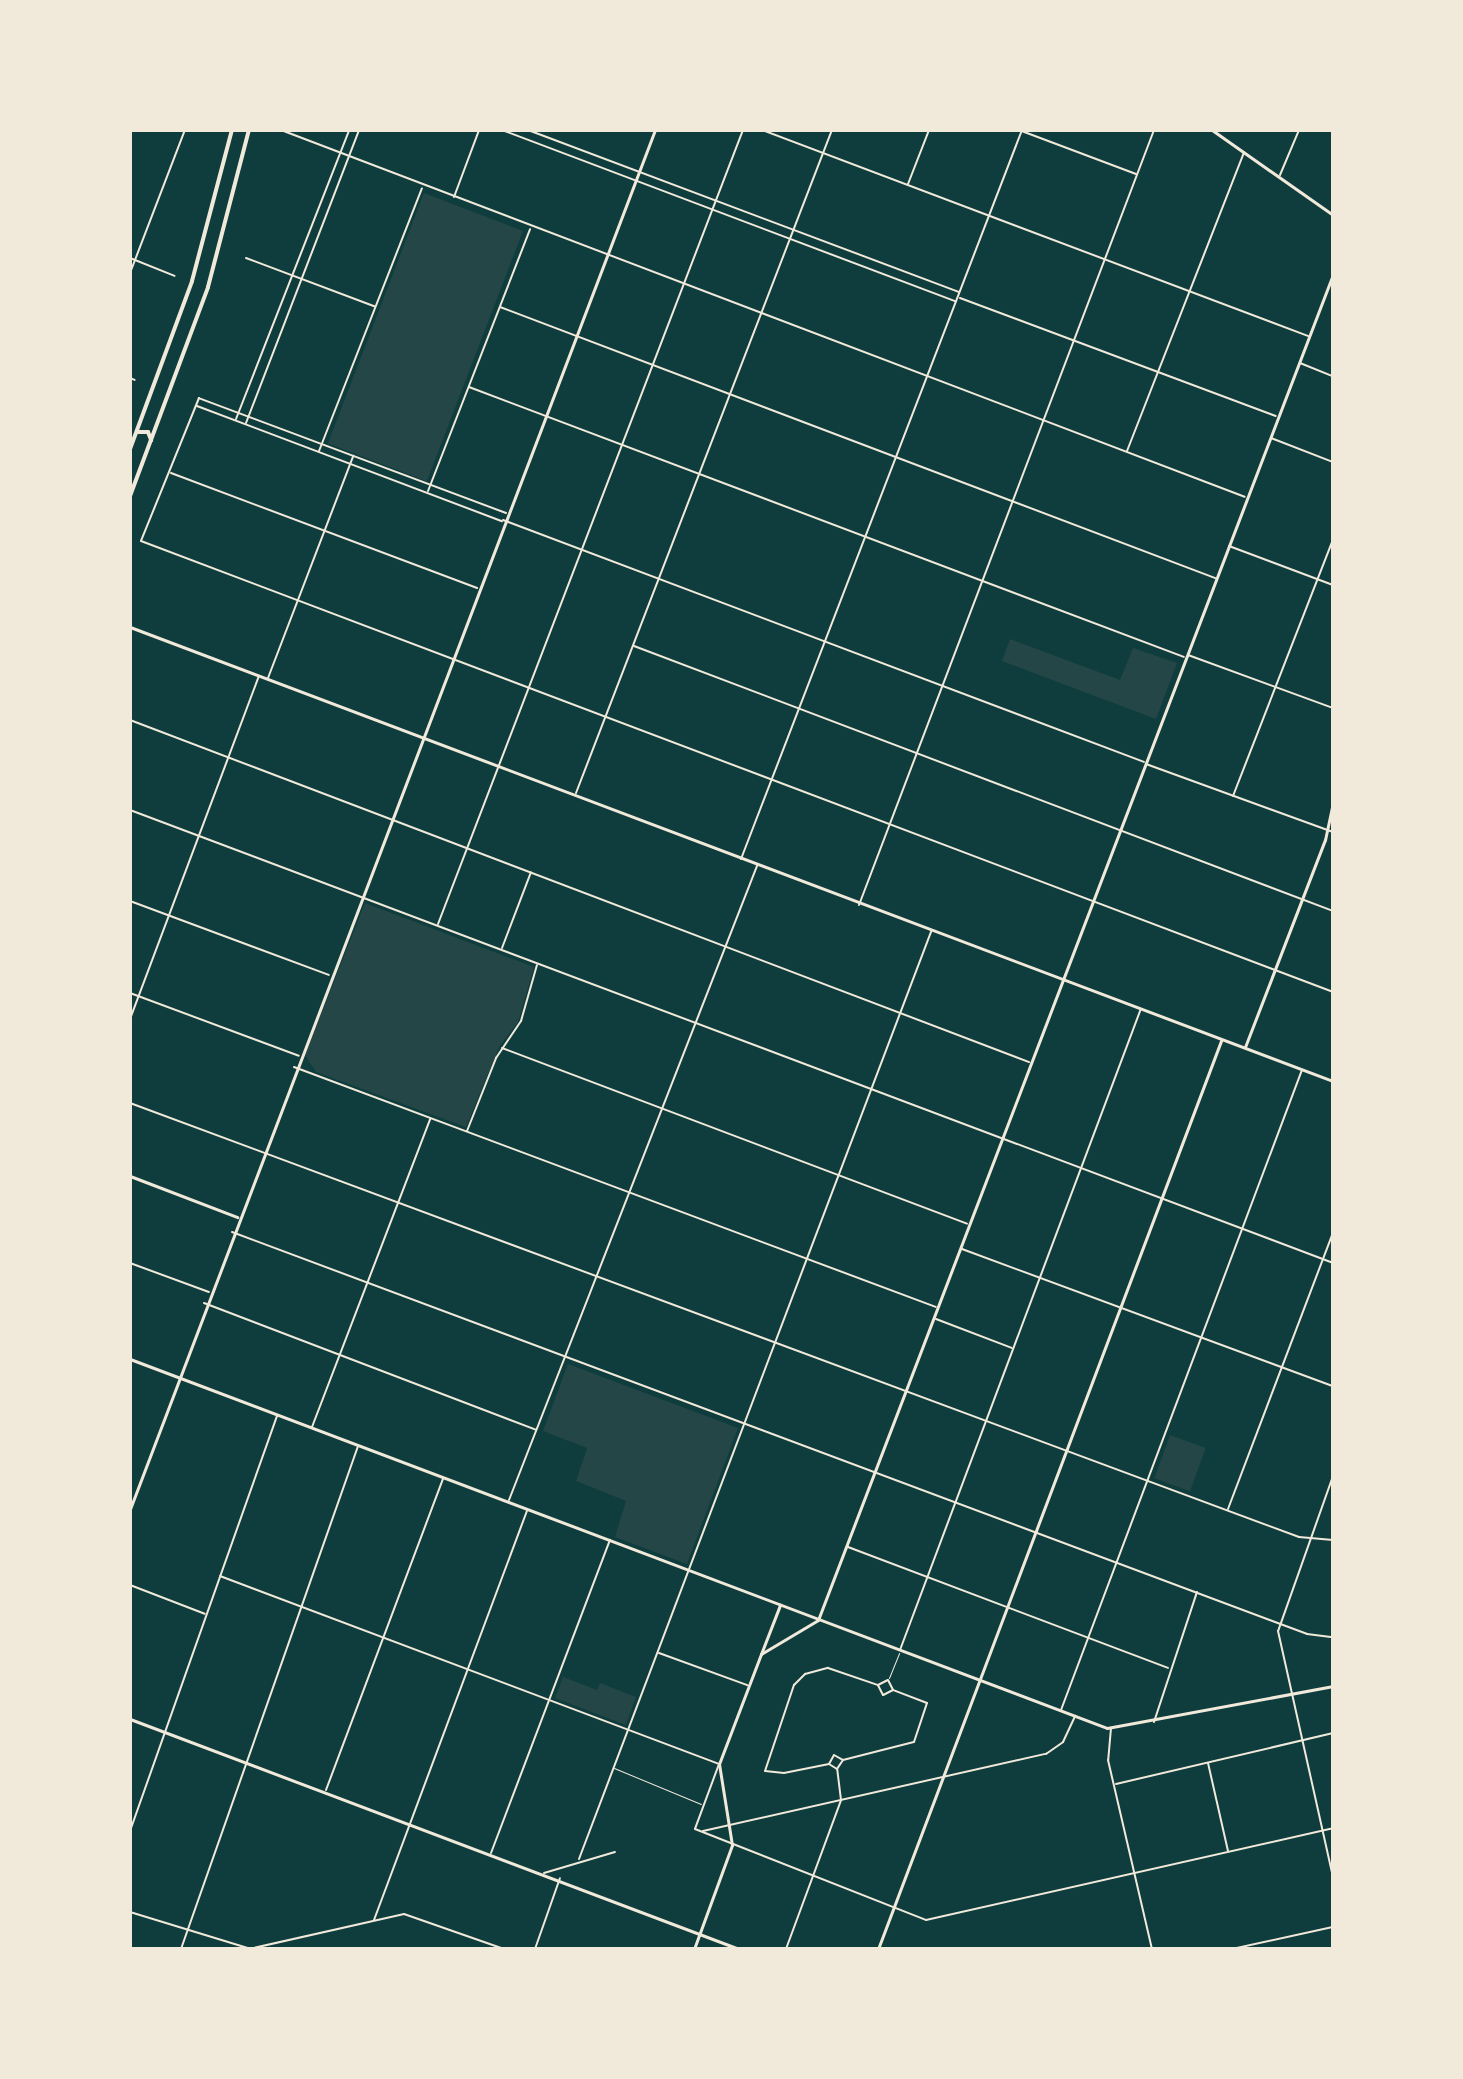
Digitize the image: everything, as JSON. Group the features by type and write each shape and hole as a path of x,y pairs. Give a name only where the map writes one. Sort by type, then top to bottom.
{"highway":[{"path":"130,449 192,281 232,130"},
{"path":"130,496 208,287 249,130"},
{"path":"135,436 146,430 151,442"}],"street":[{"path":"130,273 185,130"},
{"path":"236,420 349,130"},
{"path":"245,424 359,130"},
{"path":"454,198 479,130"},
{"path":"502,130 956,302"},
{"path":"528,130 959,293"},
{"path":"130,1509 204,1303 450,656 655,130"},
{"path":"437,925 743,130"},
{"path":"762,130 1309,336"},
{"path":"575,796 832,130"},
{"path":"908,185 929,130"},
{"path":"741,859 1021,130 1137,175"},
{"path":"859,905 1154,130"},
{"path":"1212,130 1333,215"},
{"path":"1279,176 1299,130"},
{"path":"281,131 1246,498"},
{"path":"1127,453 1244,152"},
{"path":"319,452 423,186"},
{"path":"427,493 531,227"},
{"path":"130,258 175,276"},
{"path":"246,258 376,306"},
{"path":"761,1654 818,1620 1333,274"},
{"path":"958,298 1277,417"},
{"path":"500,307 1215,578"},
{"path":"1299,363 1333,376"},
{"path":"130,378 135,380"},
{"path":"469,387 864,537 1333,708"},
{"path":"506,513 199,398 141,541 1333,992"},
{"path":"196,405 1333,832"},
{"path":"1270,437 1333,462"},
{"path":"267,679 354,456"},
{"path":"169,472 477,588"},
{"path":"1233,796 1333,539"},
{"path":"1228,546 1333,585"},
{"path":"130,627 1061,982 1333,1081"},
{"path":"634,646 1333,911"},
{"path":"130,1019 259,676"},
{"path":"130,720 1029,1062"},
{"path":"1244,1049 1302,899 1333,803"},
{"path":"130,810 1333,1263"},
{"path":"509,1502 757,866"},
{"path":"501,949 532,871"},
{"path":"130,901 329,975"},
{"path":"579,1859 931,932"},
{"path":"467,1132 502,1048 521,1021 538,964"},
{"path":"130,993 299,1056"},
{"path":"900,1651 1140,1011"},
{"path":"878,1949 1221,1041"},
{"path":"502,1048 968,1224"},
{"path":"294,1067 937,1307"},
{"path":"1061,1711 1302,1070"},
{"path":"130,1103 1309,1540 1333,1540"},
{"path":"312,1428 430,1119"},
{"path":"130,1176 237,1217"},
{"path":"232,1232 1197,1592 1279,1622 1333,1637"},
{"path":"1228,1510 1333,1232"},
{"path":"960,1249 1333,1386"},
{"path":"130,1263 209,1292"},
{"path":"204,1303 537,1431"},
{"path":"933,1318 1013,1349"},
{"path":"130,1359 1111,1728 1333,1686"},
{"path":"130,1831 277,1415"},
{"path":"181,1949 358,1446"},
{"path":"1333,1476 1279,1622 1291,1694 1333,1878"},
{"path":"325,1791 443,1477"},
{"path":"374,1920 527,1509"},
{"path":"491,1853 610,1540"},
{"path":"847,1547 1168,1668"},
{"path":"220,1576 719,1764"},
{"path":"130,1585 207,1614"},
{"path":"1154,1722 1168,1668 1197,1592"},
{"path":"780,1605 695,1829 732,1845 930,1920 1333,1828"},
{"path":"658,1653 748,1686"},
{"path":"837,1769 829,1764 784,1773 765,1771 794,1685 812,1671 828,1668 878,1685 883,1695 893,1690"},
{"path":"786,1949 841,1800 837,1769 843,1760 914,1742 927,1703 893,1690 888,1680 878,1685"},
{"path":"702,1832 1046,1754 1063,1742 1075,1716"},
{"path":"130,1719 560,1878 739,1949"},
{"path":"1111,1728 1108,1753 1152,1949"},
{"path":"1114,1785 1333,1733"},
{"path":"829,1764 834,1755 843,1760"},
{"path":"1208,1762 1228,1852"},
{"path":"694,1949 732,1845 719,1764"},
{"path":"544,1873 579,1859 615,1852"},
{"path":"535,1949 560,1878"},
{"path":"130,1912 187,1933 251,1949 398,1915 504,1949"},
{"path":"1232,1949 1333,1927"}],"lane":[{"path":"888,1680 900,1651"},
{"path":"614,1768 704,1805"}],"shaded area":[{"path":"424,193 523,231 427,481 328,443"},
{"path":"1010,639 1120,680 1133,648 1177,663 1156,719 1002,661"},
{"path":"365,903 534,967 518,1022 499,1047 466,1127 316,1072 305,1055"},
{"path":"568,1364 738,1428 687,1564 615,1537 626,1501 576,1481 587,1448 543,1431"},
{"path":"1170,1435 1206,1448 1190,1491 1154,1478"},
{"path":"563,1677 597,1690 600,1683 636,1697 626,1725 555,1698"}]}
